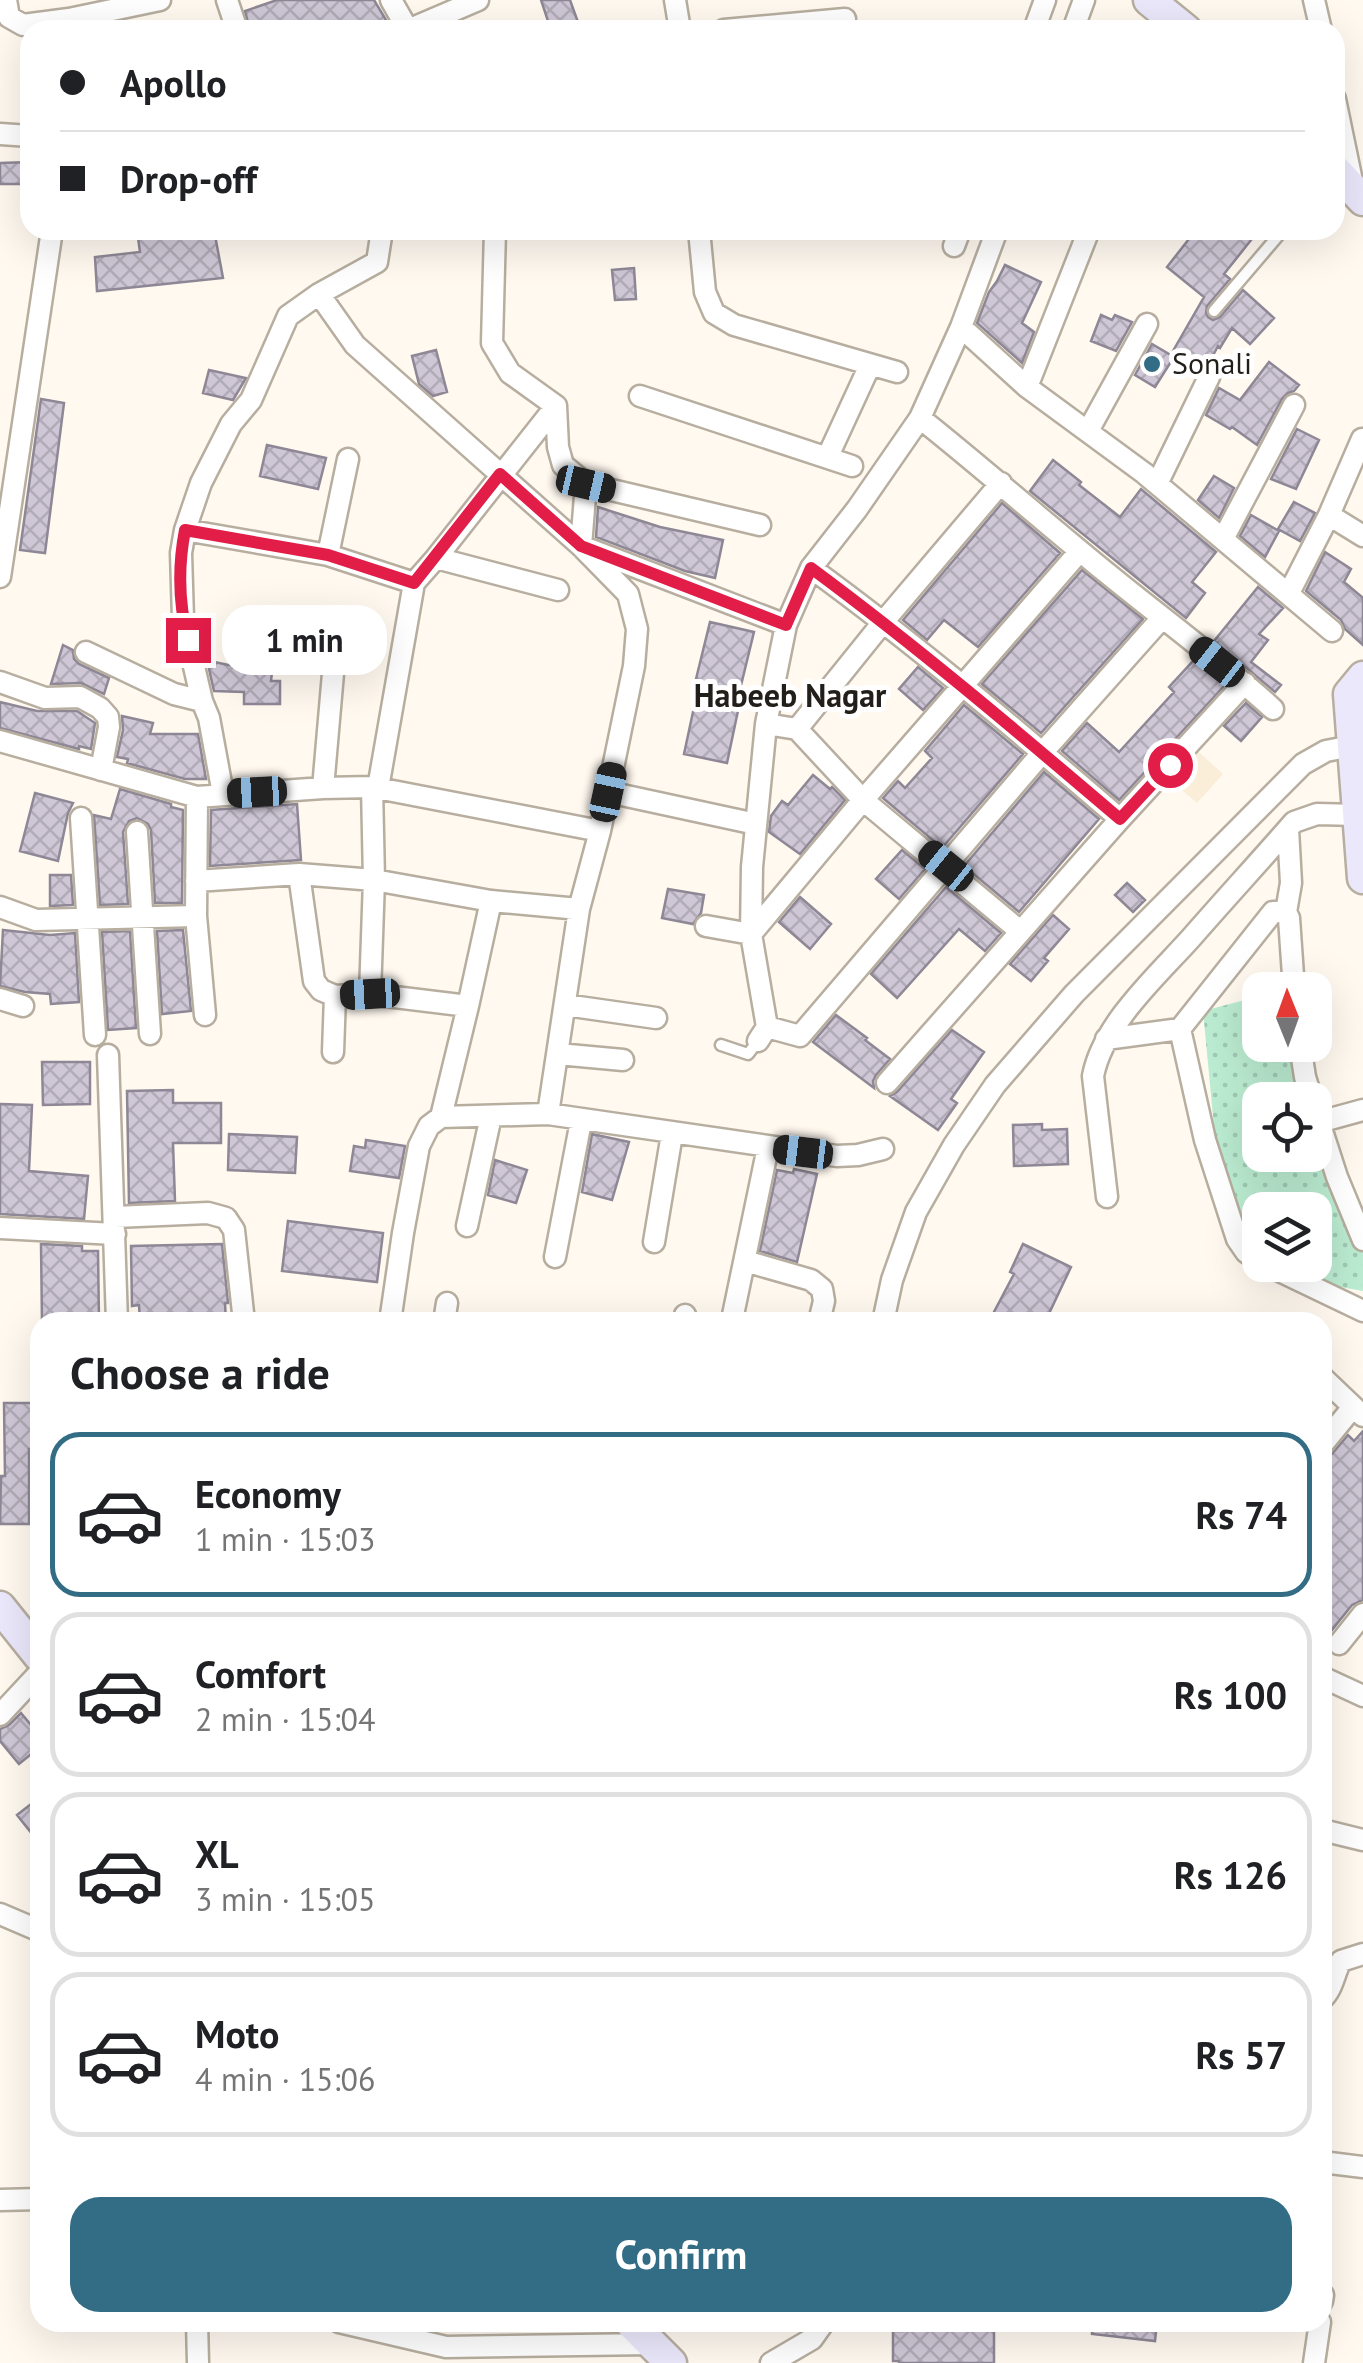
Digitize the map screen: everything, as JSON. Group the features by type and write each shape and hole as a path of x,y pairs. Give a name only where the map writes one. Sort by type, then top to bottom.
{"street":[{"path":"6,0 9,17 20,23"},
{"path":"84,20 160,0"},
{"path":"431,20 478,0"},
{"path":"1149,0 1174,20"},
{"path":"834,20 845,19"},
{"path":"1345,157 1350,186"},
{"path":"0,577 7,483 50,240"},
{"path":"224,794 183,619 181,553 185,530 201,483 231,424 251,400 288,316 318,294 377,262 380,240"},
{"path":"495,240 492,343 510,373 556,406"},
{"path":"700,240 705,292 714,313 734,325 896,372"},
{"path":"993,240 920,418 811,568 786,625 766,724 752,868 751,934 763,1034 800,1036 1162,618"},
{"path":"1027,387 1086,240"},
{"path":"318,294 355,345 581,546 628,594 637,629 634,666 600,831 579,909 548,1114"},
{"path":"1088,432 1147,324"},
{"path":"961,326 1027,387 1157,484 1332,631"},
{"path":"828,456 870,365"},
{"path":"1157,484 1209,377"},
{"path":"640,396 852,466"},
{"path":"1224,539 1294,405"},
{"path":"370,994 375,788 414,583 556,406"},
{"path":"556,406 558,448 563,464 586,484 760,525"},
{"path":"920,418 1273,710"},
{"path":"1289,593 1362,439"},
{"path":"328,555 348,458"},
{"path":"797,729 1001,483"},
{"path":"581,546 586,484"},
{"path":"1329,515 1363,536"},
{"path":"185,530 328,555 414,583"},
{"path":"581,546 786,625"},
{"path":"751,934 1080,551"},
{"path":"436,558 558,590"},
{"path":"811,568 884,621 1120,819"},
{"path":"86,652 174,694 202,701"},
{"path":"324,788 334,662"},
{"path":"1363,676 1349,694 1363,878"},
{"path":"0,682 45,698 80,697 100,708 108,716 102,770"},
{"path":"887,1083 1245,684"},
{"path":"766,724 797,729 863,800 1020,931"},
{"path":"0,741 198,796 375,788 600,831"},
{"path":"885,1312 916,1212 954,1144 995,1086 1074,994 1303,764 1326,752 1352,746"},
{"path":"608,792 756,824"},
{"path":"198,796 196,916 205,1015"},
{"path":"1107,1197 1093,1076 1106,1040 1140,994 1294,822 1316,814 1358,815"},
{"path":"81,818 95,1034"},
{"path":"1288,829 1291,883 1286,912 1293,972"},
{"path":"136,832 150,1034"},
{"path":"196,881 299,874 374,880 491,901 579,909"},
{"path":"299,874 314,981 321,990 335,996 370,994 468,1006"},
{"path":"442,1117 491,901"},
{"path":"0,907 36,920 196,916"},
{"path":"1106,1040 1180,1028 1273,912 1286,912"},
{"path":"706,926 751,934"},
{"path":"334,1052 335,996"},
{"path":"0,999 24,1006"},
{"path":"565,1005 656,1018"},
{"path":"1180,1028 1205,1140 1242,1246"},
{"path":"558,1054 623,1060"},
{"path":"108,1055 117,1312"},
{"path":"1332,1113 1363,1110"},
{"path":"391,1312 419,1146 429,1126 442,1117 548,1114 837,1156 858,1156 883,1149"},
{"path":"467,1226 491,1116"},
{"path":"554,1257 581,1120"},
{"path":"654,1242 672,1134"},
{"path":"734,1312 768,1148"},
{"path":"1332,1162 1363,1240"},
{"path":"0,1228 115,1226 208,1213 226,1218 234,1230 243,1312"},
{"path":"745,1261 811,1280 822,1288 821,1312"},
{"path":"1302,1282 1363,1311"},
{"path":"1332,1386 1358,1411 1332,1436"},
{"path":"0,1607 30,1644"},
{"path":"1339,1644 1363,1614"},
{"path":"1332,1682 1363,1696"},
{"path":"0,1715 30,1683"},
{"path":"1332,1832 1363,1840"},
{"path":"0,1914 30,1927"},
{"path":"1332,1981 1341,1960 1363,1954"},
{"path":"1332,2163 1363,2166"},
{"path":"0,2200 30,2199"},
{"path":"197,2332 198,2363"},
{"path":"372,2332 447,2355 651,2343"},
{"path":"771,2363 812,2339 817,2332"},
{"path":"1314,2363 1319,2332"}],"lane":[{"path":"1214,311 1274,240"},
{"path":"721,1045 748,1054 763,1034"}],"shaded area":[{"path":"1192,746 1223,774 1197,803 1165,775"}],"green space":[{"path":"1242,1001 1242,1062 1298,1062 1302,1082 1242,1082 1242,1172 1328,1172 1363,1251 1363,1291 1312,1282 1332,1282 1332,1192 1242,1192 1242,1228 1216,1148 1203,1011"}],"building":[{"path":"277,0 374,0 386,20 247,20 245,11"},
{"path":"541,0 570,0 577,20 548,20"},
{"path":"20,162 20,184 0,184 0,163"},
{"path":"138,240 216,240 223,278 97,291 95,257 140,252"},
{"path":"1188,240 1251,240 1224,274 1230,279 1207,306 1206,313 1213,320 1220,317 1243,290 1274,318 1250,344 1232,328 1209,363 1202,366 1173,351 1204,297 1167,267"},
{"path":"1005,265 1041,282 1022,323 1034,332 1022,363 977,323"},
{"path":"634,268 636,299 615,300 612,270"},
{"path":"1101,315 1112,320 1115,315 1132,322 1116,351 1091,341"},
{"name":"Sonali","path":"1152,344 1174,357 1155,387 1135,375"},
{"path":"436,350 447,392 433,396 419,384 412,356"},
{"path":"1269,362 1299,385 1282,399 1257,445 1206,415 1219,388 1240,400"},
{"path":"209,370 246,378 233,400 203,393"},
{"path":"41,399 64,403 45,553 20,550"},
{"path":"1297,429 1319,440 1296,489 1271,479"},
{"path":"267,445 326,458 318,489 260,476"},
{"path":"1053,460 1120,517 1141,489 1216,552 1192,582 1205,593 1186,618 1030,491"},
{"path":"1214,476 1234,488 1219,518 1198,500"},
{"path":"1294,502 1315,513 1300,541 1278,529"},
{"path":"1002,503 1060,553 978,647 944,620 927,640 903,620"},
{"path":"598,507 660,527 723,540 715,578 685,571 596,537"},
{"path":"1251,515 1279,531 1265,557 1240,536"},
{"path":"1325,552 1351,569 1344,582 1363,598 1363,645 1341,620 1306,591"},
{"path":"1082,570 1143,619 1041,733 982,684"},
{"path":"1258,587 1283,608 1259,634 1268,640 1251,662 1281,685 1275,692 1214,641"},
{"path":"710,622 754,632 727,763 684,754"},
{"path":"251,626 277,628 271,681 280,681 280,704 244,704 244,692 214,691 210,661 247,669"},
{"path":"63,645 73,650 79,664 109,678 104,694 81,683 51,684"},
{"path":"1194,660 1225,685 1119,800 1062,751 1087,723 1119,752 1174,692 1169,687"},
{"path":"918,667 943,688 923,710 899,689"},
{"path":"0,702 37,711 77,711 95,723 91,749 0,728"},
{"path":"1246,703 1262,717 1241,741 1224,726"},
{"path":"964,705 1023,754 942,848 883,798 898,781 905,788 932,758 925,751"},
{"path":"122,716 153,723 150,734 198,734 206,779 185,779 117,757"},
{"path":"1044,772 1099,819 1019,912 964,866"},
{"path":"813,775 845,800 800,854 769,832 771,816 782,801 788,805"},
{"path":"120,789 183,810 182,903 155,903 151,830 137,818 129,821 123,832 128,904 100,905 94,815 111,819"},
{"path":"35,793 73,803 58,861 20,851"},
{"path":"297,804 301,860 210,866 211,810"},
{"path":"902,850 925,869 899,899 876,879"},
{"path":"50,875 71,875 73,905 50,906"},
{"path":"1127,883 1145,900 1133,912 1115,895"},
{"path":"946,887 1001,933 985,951 959,929 897,998 871,974"},
{"path":"668,889 704,895 701,913 693,924 662,918"},
{"path":"800,897 831,924 810,949 779,922"},
{"path":"1053,915 1069,929 1044,958 1048,961 1031,981 1010,964"},
{"path":"3,930 50,935 75,933 79,1002 51,1004 50,994 0,986"},
{"path":"183,930 191,1011 162,1014 157,931"},
{"path":"130,931 136,1028 108,1030 102,932"},
{"path":"836,1015 890,1059 876,1075 874,1088 813,1042"},
{"path":"952,1030 984,1052 951,1099 957,1103 938,1130 890,1096"},
{"path":"42,1062 90,1062 90,1104 43,1105"},
{"path":"173,1090 173,1103 221,1103 221,1143 173,1143 175,1201 129,1203 127,1091"},
{"path":"0,1104 32,1105 29,1171 88,1176 84,1219 0,1214"},
{"path":"1042,1124 1042,1130 1067,1129 1068,1164 1014,1166 1013,1125"},
{"path":"229,1134 297,1137 295,1173 228,1170"},
{"path":"592,1134 629,1142 612,1200 582,1192"},
{"path":"366,1140 405,1146 399,1178 350,1171 354,1146 365,1148"},
{"path":"495,1160 527,1170 516,1203 488,1195"},
{"path":"794,1169 817,1174 797,1262 760,1251 777,1170 793,1173"},
{"path":"288,1221 383,1233 377,1282 282,1271"},
{"path":"41,1244 82,1246 82,1251 98,1251 99,1312 42,1312"},
{"path":"222,1244 225,1312 139,1312 139,1305 132,1306 131,1246"},
{"path":"1023,1244 1071,1267 1050,1312 994,1312 1014,1274 1010,1272"},
{"path":"4,1403 30,1403 29,1524 0,1524 1,1476 5,1476"},
{"path":"1363,1431 1363,1600 1352,1605 1332,1630 1332,1454 1348,1435 1354,1441"},
{"path":"21,1713 30,1724 30,1755 19,1764 0,1741 0,1729"},
{"path":"30,1805 30,1831 17,1815"},
{"path":"893,2332 994,2332 994,2363 893,2361"},
{"path":"1092,2332 1156,2332 1155,2341"}],"place":[{"name":"Sonali","path":"1152,364"}],"district":[{"name":"Habeeb Nagar","path":"790,696"}],"route":[{"path":"188,640 183,619 181,553 185,530 328,555 414,583 500,474 581,546 786,625 811,568 937,664 1120,819 1170,765"}]}
